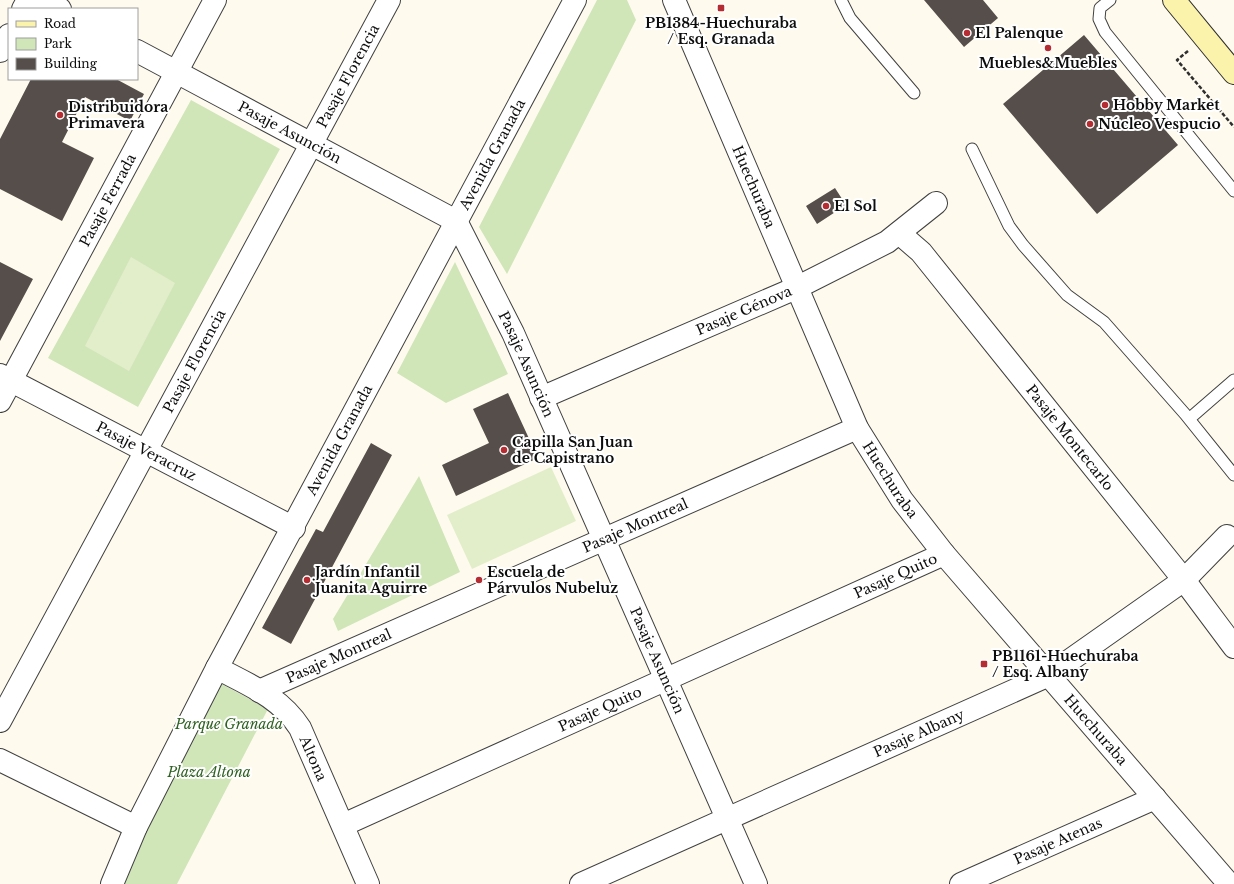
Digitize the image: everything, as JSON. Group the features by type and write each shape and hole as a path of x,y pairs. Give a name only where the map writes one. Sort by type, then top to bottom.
{"main road":[{"path":"1174,0 1234,73"}],"street":[{"path":"43,0 58,8"},
{"name":"Pasaje Ferrada","path":"0,401 6,378 215,0"},
{"name":"Pasaje Florencia","path":"0,721 389,0"},
{"name":"Avenida Granada","path":"112,884 136,827 218,668 575,0"},
{"name":"Huechuraba","path":"674,0 857,428 902,500 944,554 1228,884"},
{"path":"0,51 8,36"},
{"name":"Pasaje Asunción","path":"138,52 456,221 513,333 756,884"},
{"name":"Pasaje Génova","path":"541,398 796,288 887,242 936,203"},
{"name":"Pasaje Montecarlo","path":"899,233 921,252 1184,580 1234,647"},
{"name":"Pasaje Veracruz","path":"6,378 294,528"},
{"name":"Pasaje Montreal","path":"260,691 857,428"},
{"name":"Pasaje Albany","path":"581,884 1049,675 1184,580 1228,536"},
{"name":"Pasaje Quito","path":"342,825 944,554"},
{"name":"Altona","path":"218,668 275,699 300,728 368,884"},
{"path":"0,760 136,827"},
{"name":"Pasaje Atenas","path":"961,884 1155,798"}],"lane":[{"path":"841,0 850,18 914,93"},
{"path":"1110,0 1100,8 1099,18 1104,32 1234,191"},
{"path":"972,149 1009,226 1023,245 1067,295 1104,322 1189,419 1234,474"},
{"path":"1189,419 1234,380"}],"path":[{"path":"1177,60 1234,127"}],"green space":[{"path":"597,0 627,0 636,20 507,274 479,227"},
{"path":"191,100 280,149 138,407 48,358"},
{"path":"131,257 175,283 129,371 85,346"},
{"path":"455,262 508,374 446,403 397,373"},
{"path":"551,467 576,521 472,569 447,515"},
{"path":"419,476 460,572 338,631 333,619"},
{"name":"Parque Granada","path":"220,683 268,709 177,884 122,884 144,833"}],"building":[{"name":"El Palenque","path":"924,0 983,0 998,18 964,47"},
{"name":"Núcleo Vespucio","path":"1084,35 1178,145 1097,214 1003,104"},
{"path":"30,80 118,80 144,94 130,121 85,97 62,142 94,158 62,221 0,189 0,139"},
{"name":"El Sol","path":"835,188 846,205 817,224 806,206"},
{"path":"0,262 33,279 0,341"},
{"name":"Capilla San Juan de Capistrano","path":"508,393 538,458 456,496 442,465 489,443 473,409"},
{"name":"Jardín Infantil Juanita Aguirre","path":"371,443 392,455 291,644 262,628 316,529 323,532"}],"place":[{"name":"PB1384-Huechuraba / Esq. Granada","path":"721,8"},
{"name":"El Palenque","path":"967,33"},
{"name":"Muebles&Muebles","path":"1048,48"},
{"name":"Hobby Market","path":"1105,105"},
{"name":"Distribuidora Primavera","path":"60,115"},
{"name":"Núcleo Vespucio","path":"1090,124"},
{"name":"El Sol","path":"826,206"},
{"name":"Capilla San Juan de Capistrano","path":"504,450"},
{"name":"Jardín Infantil Juanita Aguirre","path":"307,580"},
{"name":"Escuela de Párvulos Nubeluz","path":"479,580"},
{"name":"PB1161-Huechuraba / Esq. Albany","path":"984,664"}],"park label":[{"name":"Plaza Altona","path":"209,772"}]}
